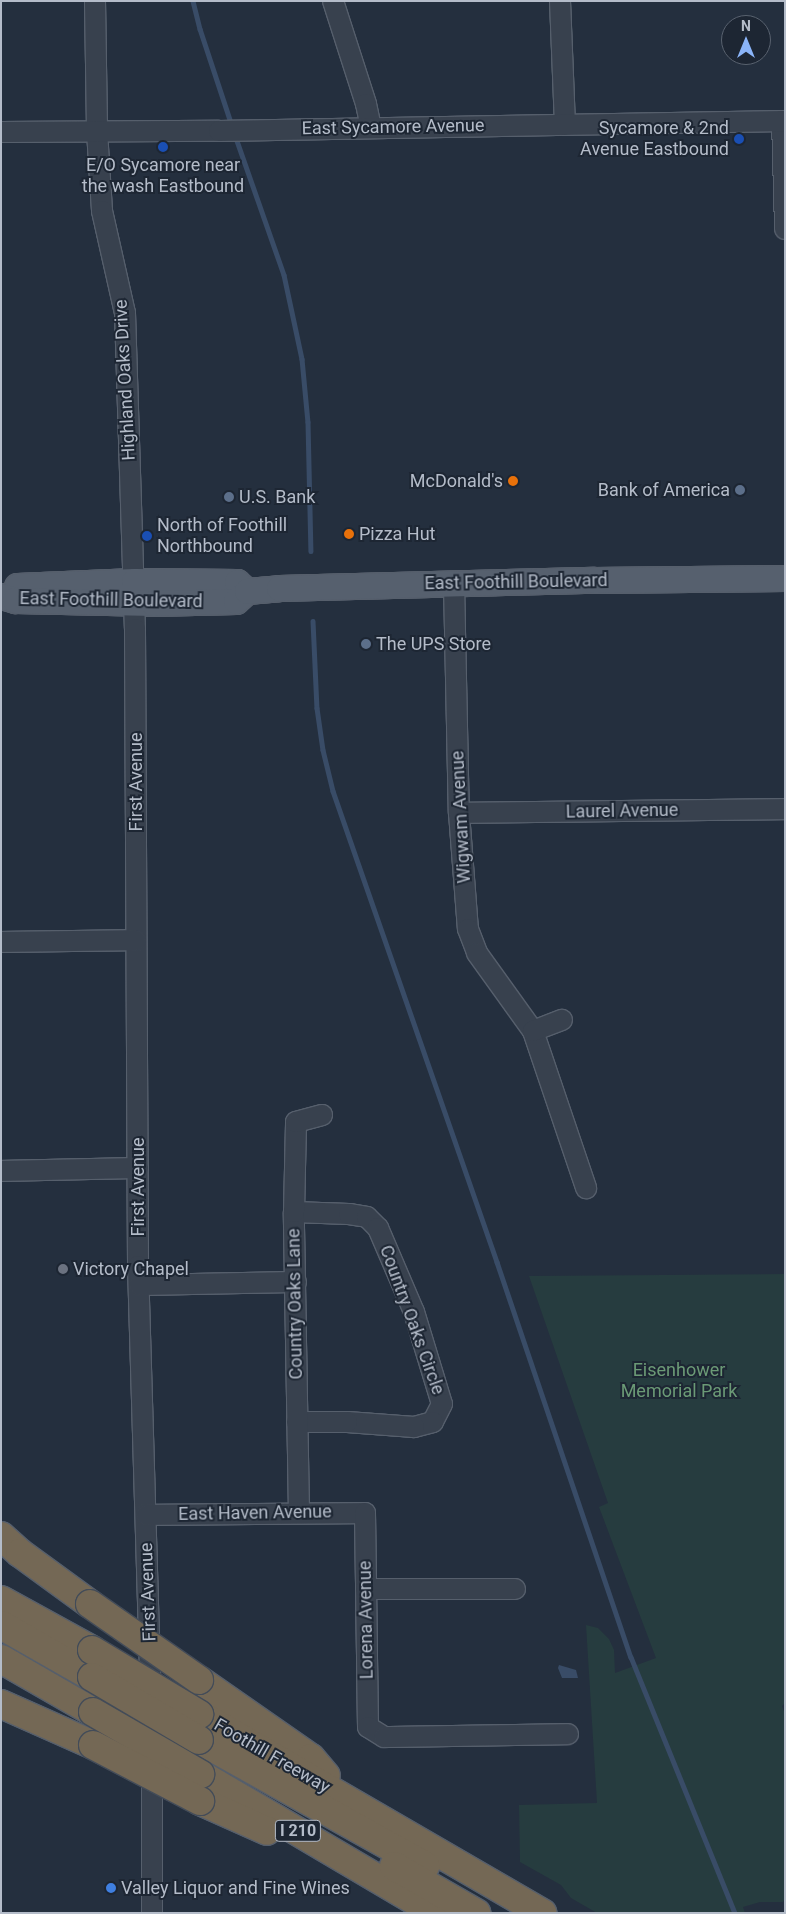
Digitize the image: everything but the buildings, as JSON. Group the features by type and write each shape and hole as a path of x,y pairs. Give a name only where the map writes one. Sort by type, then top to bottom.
{"highway":[{"path":"1,1536 20,1553 90,1604 311,1758 344,1798"},
{"name":"Foothill Freeway","path":"1,1600 92,1683 199,1746 396,1888 433,1911"},
{"path":"1,1625 92,1683"},
{"path":"1,1641 92,1683"},
{"name":"Foothill Freeway","path":"1,1659 92,1683 199,1746 344,1798 503,1910"},
{"path":"1,1704 93,1745 200,1802 396,1888"},
{"path":"199,1746 503,1910"}],"main road":[{"name":"East Foothill Boulevard","path":"1,594 21,584 134,592 236,582 247,591 328,586 785,578"}],"street":[{"name":"Highland Oaks Drive","path":"95,1 97,131 102,211 125,313 134,592"},
{"path":"333,1 366,104 371,127"},
{"path":"560,1 565,125"},
{"name":"East Sycamore Avenue","path":"1,132 243,131 371,127 783,121"},
{"path":"783,121 785,229"},
{"name":"Wigwam Avenue","path":"454,583 460,813 468,928 477,953 533,1031 586,1188"},
{"name":"First Avenue","path":"134,592 137,790 136,940 139,1285 153,1788 152,1913"},
{"name":"Laurel Avenue","path":"460,813 785,809"},
{"path":"1,942 136,940"},
{"path":"533,1031 562,1020"},
{"name":"Country Oaks Lane","path":"299,1513 294,1212 296,1122 322,1115"},
{"path":"1,1171 138,1168"},
{"name":"Country Oaks Circle","path":"294,1212 348,1214 367,1217 378,1228 414,1312 442,1404 433,1422 414,1427 347,1422 297,1422"},
{"path":"139,1285 296,1282"},
{"name":"East Haven Avenue","path":"146,1515 364,1513"},
{"name":"Lorena Avenue","path":"364,1513 368,1727 384,1737 568,1734"},
{"path":"366,1589 514,1589"}],"green space":[{"name":"Eisenhower Memorial Park","path":"785,1274 785,1703 782,1706 785,1714 785,1899 783,1902 760,1902 743,1907 745,1913 597,1913 571,1898 561,1885 520,1862 519,1805 597,1803 586,1625 598,1628 609,1639 614,1650 615,1673 656,1658 599,1507 608,1503 529,1276"}],"water":[{"path":"559,1665 576,1670 578,1678 562,1678 558,1668"}],"waterway":[{"path":"193,1 200,29 232,126"},
{"path":"235,135 284,275 302,359 308,422 311,551"},
{"path":"313,621 317,708 323,750 333,791 497,1262 631,1657 735,1913"}],"place":[{"name":"Sycamore & 2nd Avenue Eastbound","path":"739,139"},
{"name":"E/O Sycamore near the wash Eastbound","path":"163,147"},
{"name":"McDonald's","path":"513,481"},
{"name":"Bank of America","path":"740,490"},
{"name":"U.S. Bank","path":"229,497"},
{"name":"Pizza Hut","path":"349,534"},
{"name":"North of Foothill Northbound","path":"147,536"},
{"name":"The UPS Store","path":"366,644"},
{"name":"Victory Chapel","path":"63,1269"},
{"name":"Valley Liquor and Fine Wines","path":"111,1888"}]}
